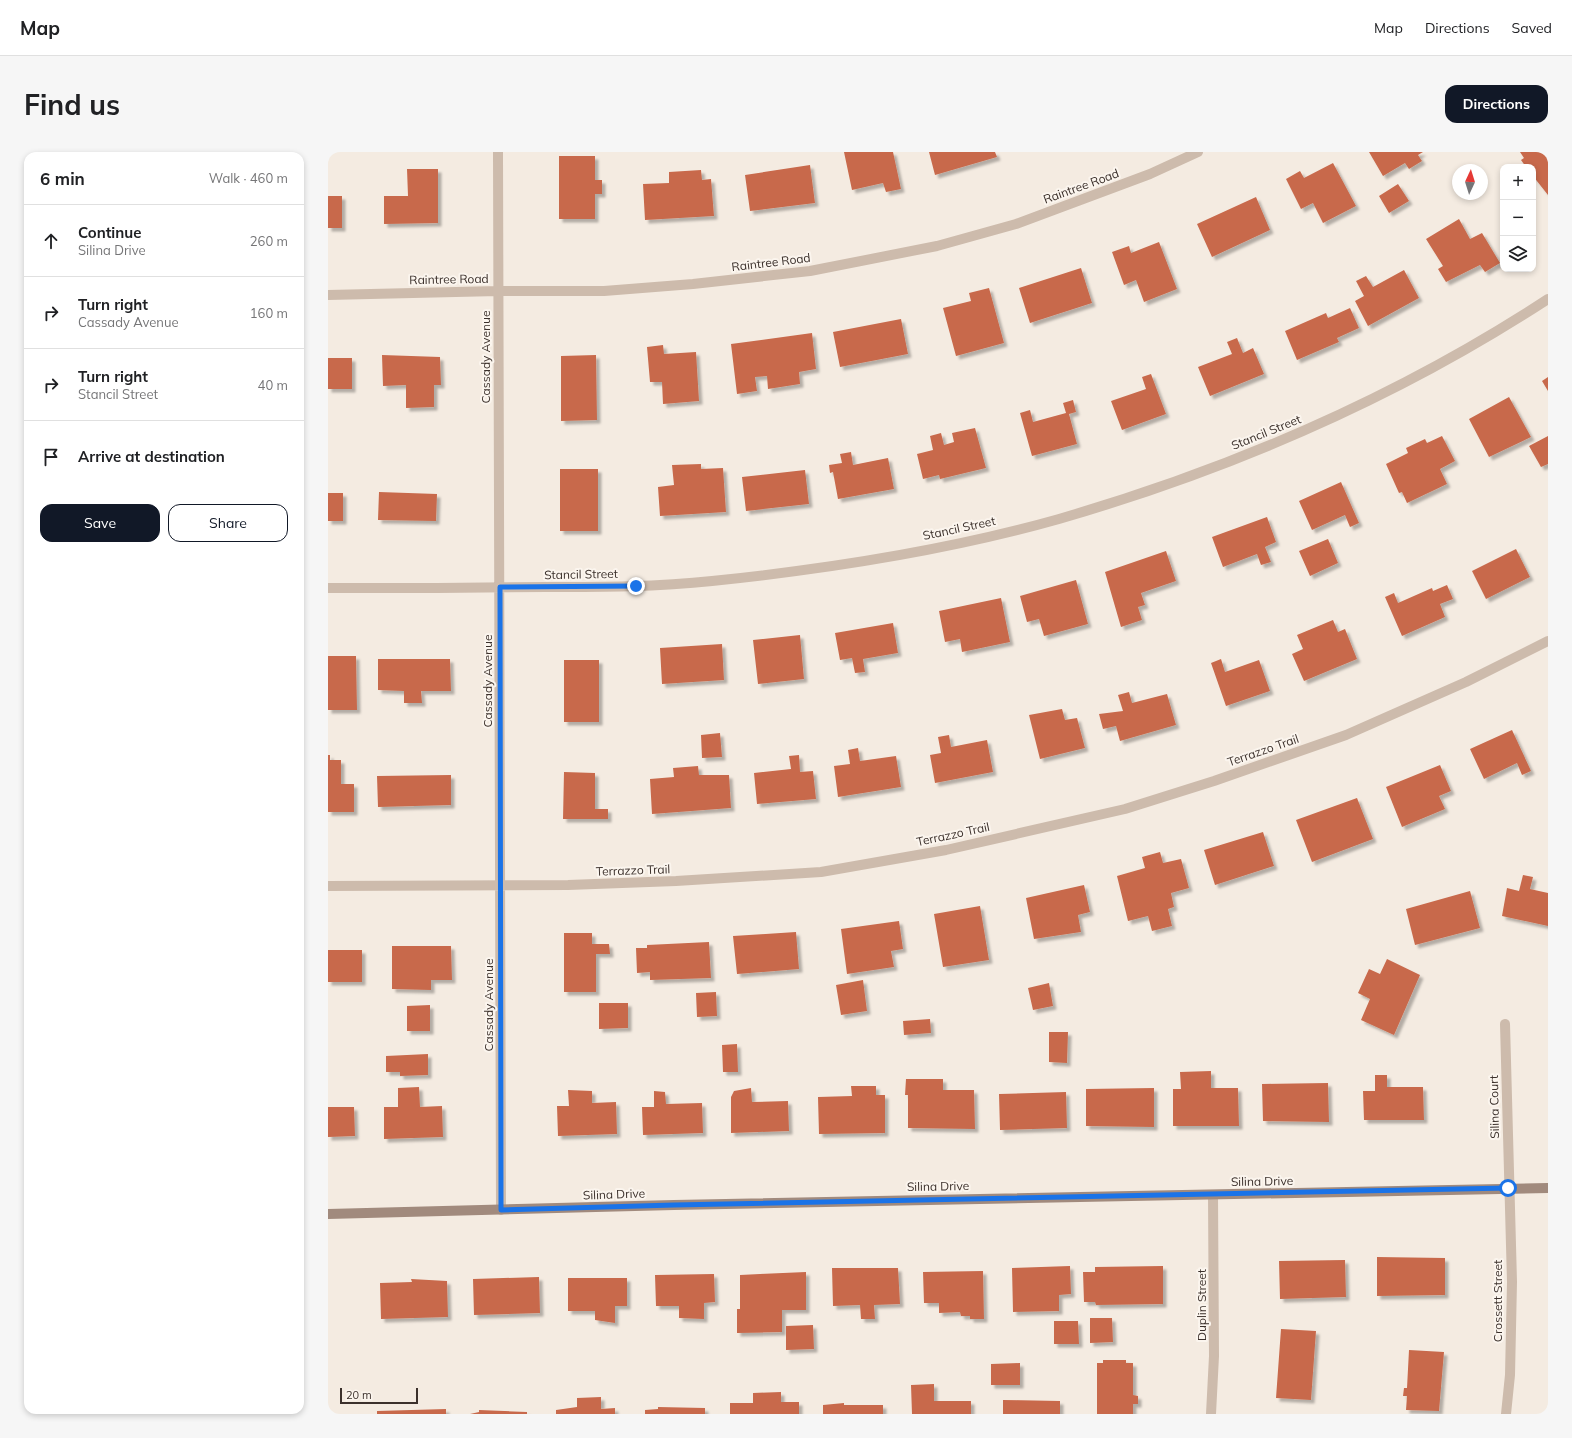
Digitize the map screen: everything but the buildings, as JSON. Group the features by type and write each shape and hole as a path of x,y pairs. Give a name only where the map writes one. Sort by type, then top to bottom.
{"street":[{"name":"Cassady Avenue","path":"498,152 501,1210"},
{"name":"Raintree Road","path":"328,295 498,291 604,291 693,284 810,270 937,246 1016,224 1150,174 1198,152"},
{"name":"Stancil Street","path":"328,588 636,586 711,581 854,562 968,541 1058,519 1164,485 1248,454 1339,415 1425,373 1548,299"},
{"name":"Terrazzo Trail","path":"328,886 584,885 821,872 946,850 1125,809 1214,781 1346,735 1466,682 1548,641"},
{"name":"Silina Court","path":"1505,1024 1508,1188"},
{"name":"Crossett Street","path":"1506,1414 1510,1376 1512,1282 1508,1188"},
{"name":"Silina Drive","path":"328,1214 998,1198 1548,1188"},
{"name":"Duplin Street","path":"1211,1414 1214,1356 1213,1195"}],"route":[{"path":"636,586 500,587 501,1210 674,1205 1508,1188"}]}
